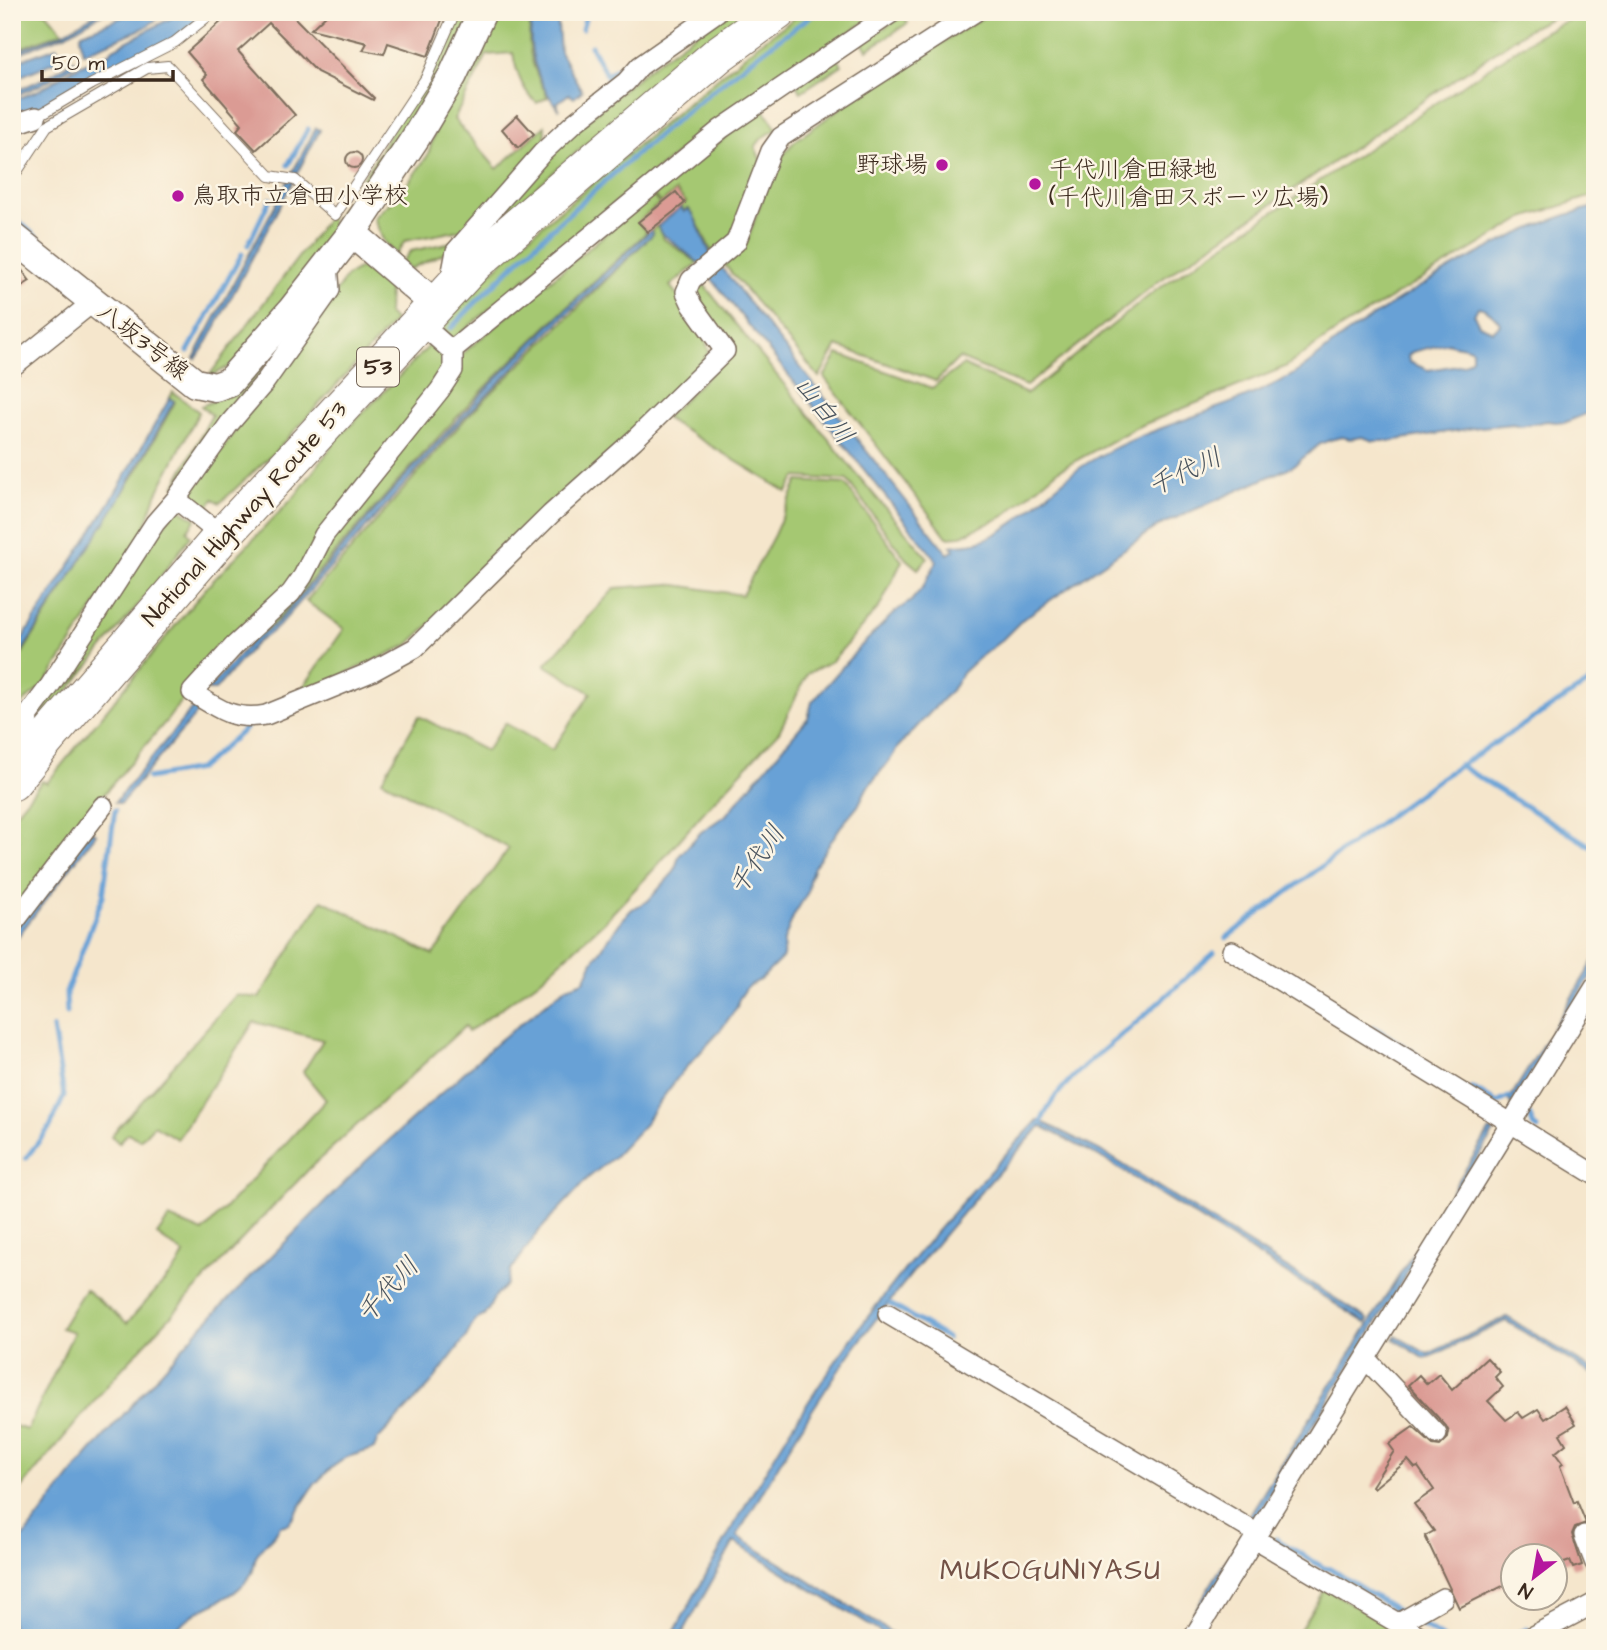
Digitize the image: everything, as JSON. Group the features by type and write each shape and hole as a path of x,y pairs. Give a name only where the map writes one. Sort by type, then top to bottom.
{"highway":[{"name":"National Highway Route 53","path":"16,770 222,536 475,263 719,54 776,12"}],"street":[{"name":"八坂3号線","path":"12,236 195,383 215,387 229,382 292,312 352,233 416,137 453,75 482,12"},
{"path":"434,306 456,251 542,153 573,122 626,82 640,66 717,12"},
{"path":"451,351 720,129 893,12"},
{"path":"352,233 434,306 454,360 448,378 324,535 297,584 267,618 234,646 192,692 230,713 248,718 266,715 371,672 415,648 551,514 644,431 726,351 692,305 686,292 691,280 736,242 771,151 781,137 975,12"},
{"path":"12,125 36,117"},
{"path":"16,770 28,715 155,523 176,499 229,424 265,382 330,290 328,264"},
{"path":"12,367 93,302"},
{"path":"176,499 222,536"},
{"path":"12,925 103,806"},
{"path":"1232,951 1595,1175"},
{"path":"1193,1638 1595,987"},
{"path":"888,1314 1423,1638"},
{"path":"1366,1359 1437,1434"},
{"path":"1584,1535 1595,1563"},
{"path":"1399,1623 1443,1598"},
{"path":"1529,1638 1595,1603"}],"lane":[{"path":"36,117 92,84 176,42 213,12"},
{"path":"12,179 47,126 147,68 168,66 270,176 295,180 335,215 426,78 455,12"}],"green space":[{"path":"12,12 46,12 63,32 12,51"},
{"path":"458,12 473,12 447,65 339,239 336,218 379,153"},
{"path":"492,12 531,12 531,56 548,97 537,103 527,93 518,74 513,53 487,55 454,119 497,169 545,126 545,140 471,228 405,241 396,255 383,240 374,218 403,190 428,155 440,115"},
{"path":"725,12 756,12 659,83 559,167 460,256 550,151 650,67"},
{"path":"803,12 880,12 726,115 622,197 455,338 450,339 441,325 451,310 525,240 757,45"},
{"name":"千代川倉田緑地 (千代川倉田スポーツ広場)","path":"992,12 1564,12 1530,28 1156,283 1026,386 959,358 936,381 837,346 819,377 723,263 742,250 747,243 772,175 795,141 867,89"},
{"path":"1584,12 1595,12 1595,195 1524,218 1341,328 1285,367 1135,428 1057,471 1003,517 960,536 947,537 824,377 838,354 932,388 963,365 1027,394 1156,290 1538,35"},
{"path":"903,16 908,23 867,50 862,42"},
{"path":"837,58 842,65 801,92 796,85"},
{"path":"763,108 777,129 762,138 755,147 762,163 731,238 712,252 693,214 688,208 684,211 681,207 686,202 676,191 661,203 653,194"},
{"path":"652,195 659,204 638,222 647,232 485,388 394,486 275,622 247,643 323,550 461,355"},
{"path":"330,215 335,244 235,364 208,377"},
{"path":"657,226 664,239 698,263 670,286 701,325 709,352 689,379 408,645 297,696 344,629 306,601 467,417 653,234 652,230"},
{"path":"457,241 453,249 410,269 401,262 411,251"},
{"path":"360,268 369,271 389,288 388,314 395,321 277,450 220,503 214,499 203,513 184,502 347,276"},
{"path":"700,280 928,558 918,569 906,559 847,480 796,477 787,492 665,418 732,352 699,305 695,291"},
{"path":"321,294 174,487 212,415 201,406 228,395"},
{"path":"433,342 450,360 304,569 203,671 168,719 103,795 12,917 12,817 42,781 47,783 206,588 295,496 338,438"},
{"path":"173,392 199,412 156,495 145,528 45,684 13,711 12,715 12,670 141,464 175,402 170,397"},
{"path":"798,481 845,484 902,561 880,606 832,661 807,674 779,732 602,924 539,981 468,1032 465,1026 312,1166 117,1374 12,1499 12,1425 27,1430 74,1332 61,1328 85,1289 127,1323 178,1266 184,1254 157,1235 169,1218 203,1232 326,1100 303,1072 323,1040 254,1022 177,1139 154,1125 140,1140 128,1133 119,1143 111,1136 236,995 259,998 322,900 433,955 509,848 382,780 419,716 486,751 505,723 552,750 591,693 545,665 615,588 669,584 742,595 774,535"},
{"path":"176,507 196,519 187,531 191,536 42,723 35,717"},
{"path":"1325,1588 1408,1638 1295,1638"}],"water":[{"path":"99,12 105,12 67,34 12,56 12,53 63,33"},
{"path":"135,12 168,12 144,28 83,53 80,37 82,33"},
{"path":"182,12 209,12 169,42 26,116 12,119 12,101 110,53"},
{"path":"533,12 557,12 560,52 582,91 574,98 569,94 557,103 559,110 545,88 535,64 531,38"},
{"path":"57,47 61,59 12,80 12,63"},
{"path":"74,60 76,64 40,85 12,97 12,93 47,77"},
{"path":"316,128 320,130 208,341 196,359 194,358"},
{"name":"千代川","path":"681,207 684,212 688,209 693,214 710,253 948,554 954,550 951,546 977,542 1008,527 1075,471 1112,449 1261,391 1285,379 1372,317 1466,260 1531,228 1595,207 1595,410 1564,423 1547,421 1521,426 1513,424 1480,427 1390,441 1374,441 1362,437 1330,440 1320,444 1293,466 1158,526 1023,619 962,673 955,686 898,747 867,788 858,806 814,867 808,892 794,915 784,940 783,957 760,980 747,987 719,1032 682,1072 645,1124 614,1157 588,1178 539,1231 510,1272 507,1284 494,1298 484,1316 475,1320 466,1337 429,1386 378,1439 374,1449 347,1457 315,1484 288,1524 280,1526 258,1553 254,1569 245,1582 230,1595 197,1612 163,1638 12,1638 12,1552 80,1464 198,1330 366,1161 500,1040 567,987 584,981 593,961 622,920 632,909 648,901 674,872 679,856 701,832 726,815 808,718 812,702 858,649 896,611 911,601 923,587 937,561 699,263 660,232 658,226","holes":["1478,307 1491,313 1500,325 1493,331 1479,325 1474,315","1448,343 1472,350 1472,358 1464,364 1428,370 1409,362 1408,356 1412,352"]},
{"path":"651,230 653,234 563,318 456,426 278,627 255,644 215,690 207,690 251,642 276,624 390,493 495,380"},
{"path":"170,398 174,401 116,505 12,667 12,655 110,502"},
{"path":"196,704 201,708 120,804 115,802"},
{"path":"91,830 96,834 12,944 12,933"},
{"path":"1595,959 1595,969 1511,1106 1509,1100"},
{"path":"1038,1120 1103,1152 1368,1319 1366,1323 1104,1159 1041,1126 945,1233 856,1346 809,1416 737,1536 900,1638 890,1638 734,1542 680,1638 671,1638 773,1459 840,1355 934,1234"},
{"path":"1490,1130 1494,1132 1255,1519 1249,1516"},
{"path":"1507,1317 1595,1371 1595,1376 1506,1321 1428,1358 1394,1339 1396,1336 1428,1354"},
{"path":"1237,1542 1243,1543 1184,1638 1178,1638"}],"building":[{"path":"232,12 289,12 374,98 373,100 317,72 269,23 238,51 295,115 256,150 237,130 242,124 203,79 207,75 187,52"},
{"path":"329,12 445,12 428,56 388,43 384,54 363,50 367,43 311,29"},
{"path":"517,115 534,134 518,148 502,129"},
{"path":"351,152 357,152 362,160 360,166 351,168 346,163 346,157"},
{"path":"676,192 685,203 648,232 638,222"},
{"path":"21,269 30,281 12,292 12,274"},
{"path":"1487,1358 1500,1372 1495,1377 1503,1387 1488,1401 1506,1420 1518,1412 1523,1418 1538,1409 1545,1419 1565,1406 1576,1424 1560,1434 1566,1444 1555,1453 1563,1464 1560,1466 1574,1503 1577,1501 1586,1523 1575,1527 1572,1534 1582,1565 1573,1568 1568,1562 1568,1542 1498,1542 1498,1588 1459,1608 1425,1536 1434,1531 1414,1504 1434,1490 1418,1467 1415,1468 1408,1460 1374,1488 1372,1486 1394,1451 1389,1444 1413,1427 1433,1445 1440,1446 1448,1438 1446,1426 1408,1385 1419,1375 1427,1384 1439,1374 1452,1390"}],"waterway":[{"path":"582,29 587,12"},
{"path":"670,33 699,12"},
{"name":"山白川","path":"451,328 575,208 628,162 693,106 817,12"},
{"path":"591,46 608,78"},
{"path":"607,74 637,58"},
{"path":"288,165 308,129"},
{"path":"248,245 270,199"},
{"path":"12,215 43,243"},
{"path":"188,351 242,254"},
{"path":"1226,938 1437,780 1595,679"},
{"path":"148,778 199,769 246,728"},
{"path":"1459,765 1595,849"},
{"path":"67,1013 66,993 103,896 115,810"},
{"path":"1041,1123 1066,1084 1214,953"},
{"path":"1374,1027 1416,1054"},
{"path":"26,1158 50,1127 64,1096 53,1028"},
{"path":"1472,1088 1497,1103 1509,1097"},
{"path":"1529,1114 1534,1127 1538,1129"},
{"path":"890,1304 947,1338"},
{"path":"1276,1539 1324,1568 1331,1569 1398,1611"},
{"path":"1417,1622 1443,1638"},
{"path":"1510,1638 1527,1629"}],"place":[{"name":"野球場","path":"942,165"},
{"name":"千代川倉田緑地 (千代川倉田スポーツ広場)","path":"1035,184"},
{"name":"鳥取市立倉田小学校","path":"178,196"}],"district":[{"name":"MUKOGUNIYASU","path":"1051,1570"}]}
